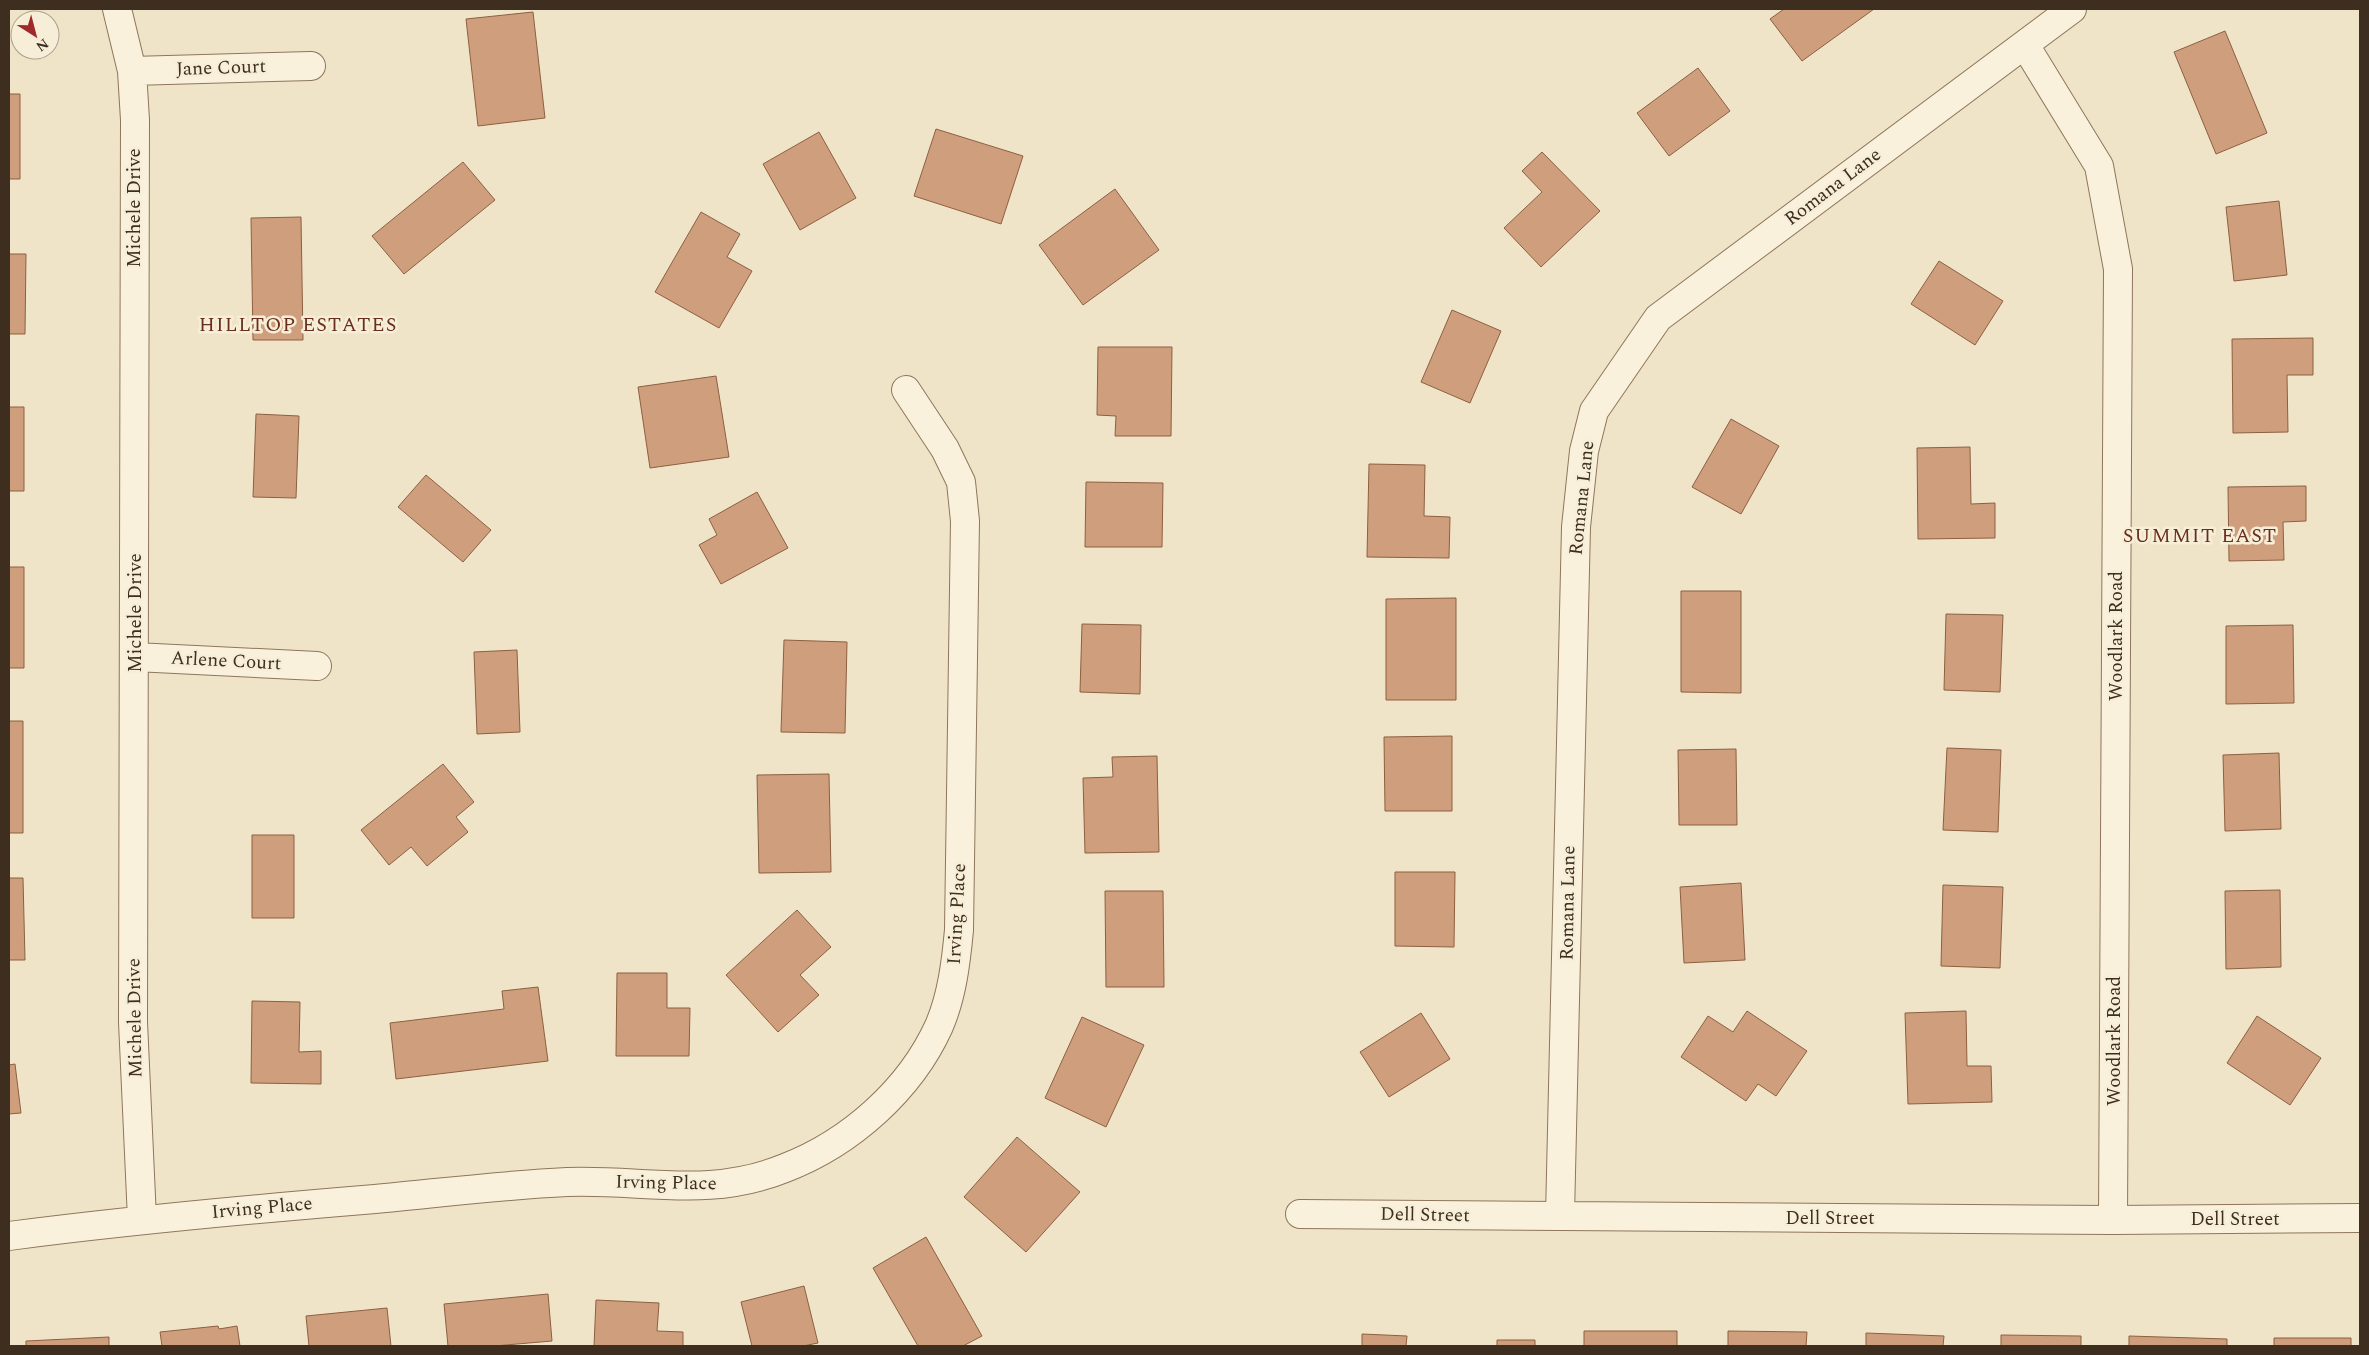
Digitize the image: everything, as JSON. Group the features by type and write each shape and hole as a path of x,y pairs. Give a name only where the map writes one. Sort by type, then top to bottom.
{"street":[{"name":"Michele Drive","path":"117,9 132,70 135,120 133,1022 142,1219"},
{"name":"Romana Lane","path":"1560,1216 1576,527 1584,452 1594,411 1658,318 2072,9"},
{"name":"Woodlark Road","path":"2025,45 2098,166 2118,269 2113,1220"},
{"name":"Jane Court","path":"132,70 311,66"},
{"name":"Irving Place","path":"9,1236 142,1219 569,1182 707,1187 746,1181 785,1168 819,1152 848,1133 885,1102 925,1054 940,1024 950,993 959,930 965,521 961,482 945,448 906,390"},
{"name":"Arlene Court","path":"135,657 317,666"},
{"name":"Dell Street","path":"1300,1214 2113,1220 2360,1218"}],"building":[{"path":"1784,9 1874,9 1802,61 1770,19"},
{"path":"533,12 545,118 478,126 466,19"},
{"path":"2225,31 2267,133 2216,154 2174,52"},
{"path":"1698,68 1730,111 1669,156 1637,113"},
{"path":"9,94 20,94 20,179 9,179"},
{"path":"936,129 1023,156 1001,224 914,196"},
{"path":"819,132 856,198 800,230 763,164"},
{"path":"1542,152 1600,211 1541,267 1504,228 1542,192 1522,171"},
{"path":"463,162 495,200 404,274 372,236"},
{"path":"1115,189 1159,250 1083,305 1039,245"},
{"path":"2279,201 2287,275 2234,281 2226,207"},
{"path":"701,212 740,234 727,257 752,271 719,328 655,292"},
{"path":"301,217 303,340 253,340 251,218"},
{"path":"9,254 26,254 25,334 9,334"},
{"path":"1939,261 2003,301 1975,345 1911,304"},
{"path":"1452,310 1501,331 1470,403 1421,382"},
{"path":"2313,338 2313,375 2287,375 2288,432 2233,433 2232,339"},
{"path":"1098,347 1172,347 1171,436 1115,436 1116,416 1097,415"},
{"path":"716,376 729,457 650,468 638,387"},
{"path":"9,407 24,407 24,491 9,491"},
{"path":"256,414 299,416 296,498 253,497"},
{"path":"1731,419 1779,446 1741,514 1692,487"},
{"path":"1970,447 1971,504 1995,503 1995,538 1918,539 1917,448"},
{"path":"1369,464 1425,465 1424,516 1450,517 1449,558 1367,557"},
{"path":"426,475 491,530 463,562 398,507"},
{"path":"1086,482 1163,483 1162,547 1085,547"},
{"path":"2306,486 2306,521 2283,522 2284,560 2229,561 2228,487"},
{"path":"757,492 788,548 721,584 699,545 717,535 709,519"},
{"path":"9,567 24,567 24,668 9,668"},
{"path":"1681,591 1741,591 1741,693 1681,692"},
{"path":"1456,598 1456,700 1386,700 1386,599"},
{"path":"1946,614 2003,615 2000,692 1944,690"},
{"path":"1082,624 1141,625 1140,694 1080,692"},
{"path":"2293,625 2294,703 2226,704 2226,626"},
{"path":"784,640 847,642 845,733 781,732"},
{"path":"517,650 520,732 477,734 474,652"},
{"path":"9,721 23,721 23,833 9,833"},
{"path":"1452,736 1452,811 1385,811 1384,737"},
{"path":"1947,748 2001,750 1998,832 1943,830"},
{"path":"1736,749 1737,825 1679,825 1678,750"},
{"path":"2279,753 2281,829 2225,831 2223,755"},
{"path":"1157,756 1159,852 1085,853 1083,778 1113,777 1112,757"},
{"path":"443,764 474,802 456,817 468,832 427,866 411,847 389,865 361,830"},
{"path":"829,774 831,872 759,873 757,775"},
{"path":"252,835 294,835 294,918 252,918"},
{"path":"1395,872 1455,872 1454,947 1395,946"},
{"path":"9,878 23,878 25,960 9,960"},
{"path":"1741,883 1745,960 1684,963 1680,887"},
{"path":"1943,885 2003,887 2000,968 1941,966"},
{"path":"2280,890 2281,967 2226,969 2225,891"},
{"path":"1105,891 1163,891 1164,987 1106,987"},
{"path":"797,910 831,947 800,975 819,995 778,1032 726,975"},
{"path":"617,973 667,973 667,1008 690,1008 689,1056 616,1056"},
{"path":"538,987 548,1061 396,1079 390,1023 504,1009 502,991"},
{"path":"252,1001 300,1002 299,1052 321,1051 321,1084 251,1083"},
{"path":"1747,1011 1807,1051 1776,1096 1758,1084 1746,1101 1681,1057 1708,1016 1733,1032"},
{"path":"1966,1011 1967,1066 1991,1066 1992,1102 1908,1104 1905,1013"},
{"path":"1421,1013 1450,1059 1389,1097 1360,1052"},
{"path":"2257,1016 2321,1058 2290,1105 2227,1063"},
{"path":"1082,1017 1144,1045 1106,1127 1045,1098"},
{"path":"15,1064 21,1113 9,1114 9,1065"},
{"path":"1017,1137 1080,1192 1026,1252 964,1197"},
{"path":"926,1237 982,1336 963,1346 918,1346 873,1268"},
{"path":"804,1286 818,1343 803,1346 752,1346 741,1302"},
{"path":"548,1294 552,1341 494,1346 448,1346 444,1304"},
{"path":"596,1300 659,1303 657,1331 683,1332 683,1346 594,1346"},
{"path":"387,1308 391,1346 309,1346 306,1316"},
{"path":"218,1326 219,1329 237,1326 240,1346 162,1346 160,1332"},
{"path":"1584,1331 1677,1331 1677,1346 1584,1346"},
{"path":"1728,1331 1807,1332 1806,1346 1728,1346"},
{"path":"1866,1333 1944,1336 1943,1346 1866,1346"},
{"path":"1362,1334 1407,1336 1406,1346 1362,1346"},
{"path":"2001,1335 2081,1336 2081,1346 2001,1346"},
{"path":"2129,1336 2227,1339 2227,1346 2129,1346"},
{"path":"109,1337 109,1346 26,1346 26,1341"},
{"path":"2274,1338 2351,1338 2351,1346 2274,1346"},
{"path":"1497,1340 1535,1340 1535,1346 1497,1346"}],"district":[{"name":"HILLTOP ESTATES","path":"298,325"},
{"name":"SUMMIT EAST","path":"2200,536"}]}
